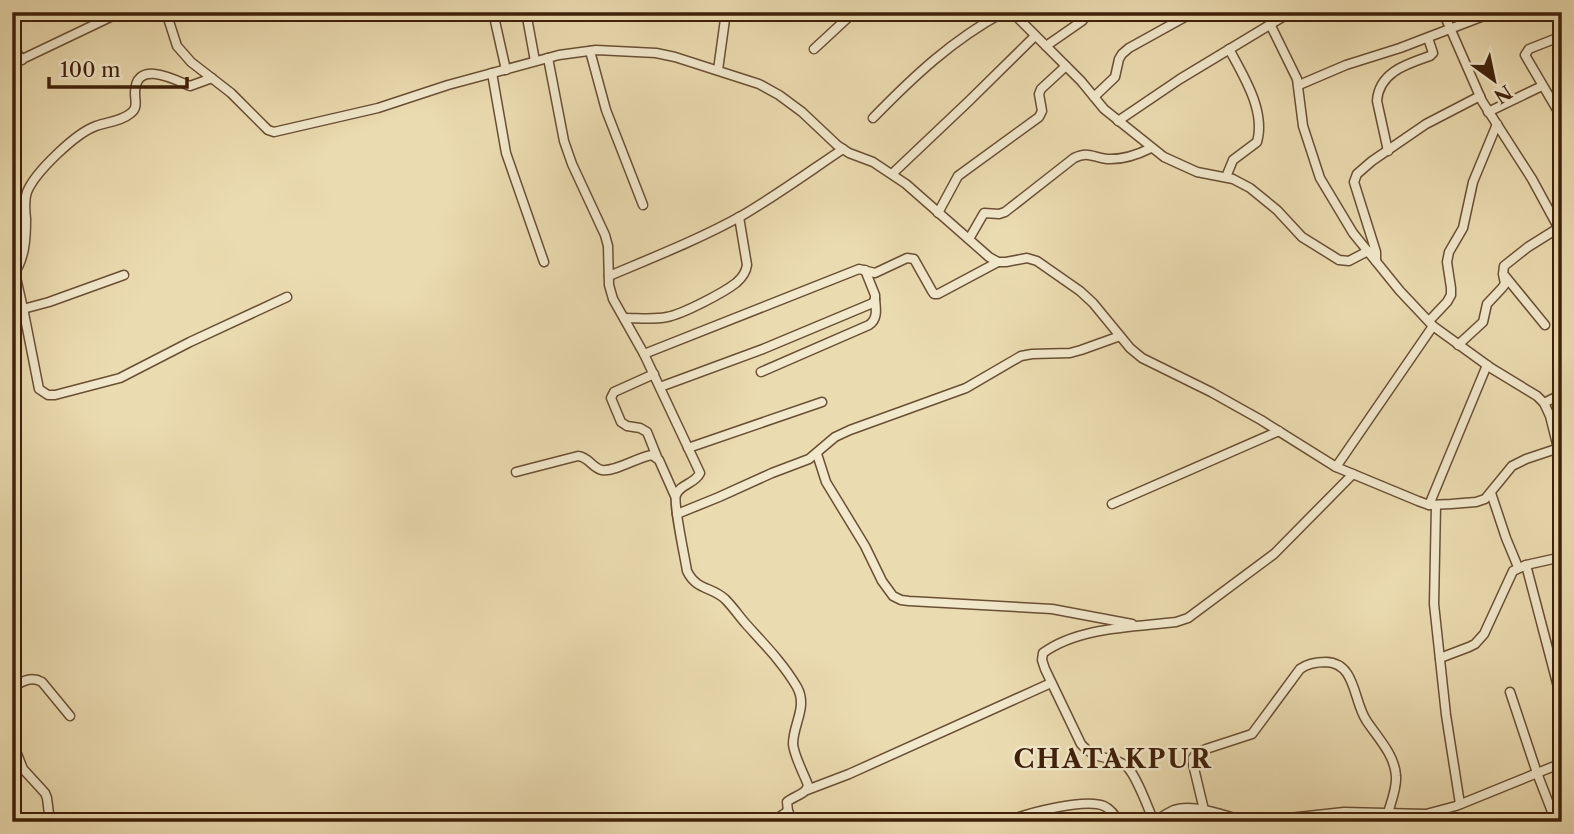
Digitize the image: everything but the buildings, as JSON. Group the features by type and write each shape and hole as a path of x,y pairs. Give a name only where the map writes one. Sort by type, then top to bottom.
{"street":[{"path":"12,65 121,12"},
{"path":"166,12 177,46 191,62 232,93 268,130 274,132 378,108 448,85 559,55 610,50 656,53 718,70 759,84 779,95 843,149 873,162 906,184 998,262"},
{"path":"493,12 506,70"},
{"path":"526,12 535,61"},
{"path":"718,70 726,12"},
{"path":"814,49 854,12"},
{"path":"873,118 941,53 972,30 1004,12"},
{"path":"1012,12 1104,109 1164,157 1197,172 1226,177 1250,188 1277,210 1302,237 1339,260 1349,261 1368,251"},
{"path":"1046,46 1082,21 1086,12"},
{"path":"1094,97 1115,77 1122,54 1194,12"},
{"path":"1118,121 1180,79 1291,12"},
{"path":"1443,12 1488,111 1532,179 1557,225 1561,227 1504,266 1505,284 1487,304 1481,325 1458,345"},
{"path":"1299,85 1346,65 1428,38 1494,12"},
{"path":"644,354 859,269 875,273 907,258 914,259 932,291 938,294 998,262 1027,258 1037,261 1080,291 1136,354 1211,392 1336,467 1433,505 1485,499 1512,466 1560,448 1544,403 1431,324 1353,233 1320,178 1303,126 1299,85 1270,24"},
{"path":"892,174 1035,36"},
{"path":"1562,36 1526,51 1526,58 1562,118"},
{"path":"1388,151 1377,101 1378,93 1392,72 1433,53 1428,38"},
{"path":"12,46 22,60"},
{"path":"1226,177 1233,160 1257,142 1259,126 1245,79 1229,49"},
{"path":"590,51 606,110 643,205"},
{"path":"548,58 564,141 608,246 612,299 644,354 698,468 699,477 679,490 675,496"},
{"path":"938,213 958,176 1039,117 1042,111 1038,94 1066,66"},
{"path":"492,73 506,153 544,262"},
{"path":"212,78 190,86 158,74 142,76 136,82 136,104 131,114 85,131 47,165 27,192 26,245 13,275 23,309 39,389 48,395 55,395 120,378 286,297"},
{"path":"1488,111 1542,86"},
{"path":"1376,261 1376,253 1354,182 1357,174 1426,124 1480,96"},
{"path":"1336,467 1451,295 1447,262 1449,252 1463,228 1473,181 1497,124"},
{"path":"969,239 984,213 1005,212 1082,154 1113,159 1137,155 1151,148"},
{"path":"609,276 676,248 739,216 843,149"},
{"path":"624,318 675,315 738,281 747,265 739,216"},
{"path":"761,372 873,323 875,299 865,270"},
{"path":"1503,274 1545,325"},
{"path":"23,309 124,275"},
{"path":"660,387 763,349 868,305 875,299"},
{"path":"677,514 809,459 835,438 850,430 966,388 1021,356 1081,350 1120,336"},
{"path":"1460,804 1446,715 1434,604 1433,505 1487,365"},
{"path":"654,374 614,392 611,398 616,414 627,426 647,432 675,496 687,571 692,579 725,600 780,662 798,689 802,704 793,744 808,785 807,790"},
{"path":"1544,403 1562,394"},
{"path":"688,448 822,402"},
{"path":"1112,504 1279,431"},
{"path":"817,454 826,482 893,596 901,600 921,602 1052,609 1142,626"},
{"path":"516,472 578,456 586,458 605,471 647,455 657,457"},
{"path":"1247,822 1204,810 1181,808 1154,822 1127,766 1096,756 1081,744 1051,683 1042,660 1043,653 1051,647 1090,633 1176,622 1188,618 1274,554 1353,474"},
{"path":"1491,493 1506,538 1522,566 1562,702"},
{"path":"1440,657 1475,644 1484,634 1513,571 1522,566 1562,557"},
{"path":"1204,810 1193,758 1206,749 1252,734 1300,668 1319,662 1338,664 1345,670 1353,683 1360,709 1394,766 1396,785 1388,813"},
{"path":"12,687 31,678 37,679 70,716"},
{"path":"793,822 788,811 788,802 792,798 1051,683"},
{"path":"1510,692 1556,822"},
{"path":"12,741 23,769 47,799 50,822"},
{"path":"1275,822 1280,819 1344,812 1388,813 1428,818 1562,763"},
{"path":"1007,822 1030,813 1093,804 1104,806 1119,822"},
{"path":"772,822 788,811"}],"district":[{"name":"CHATAKPUR","path":"1113,759"}]}
